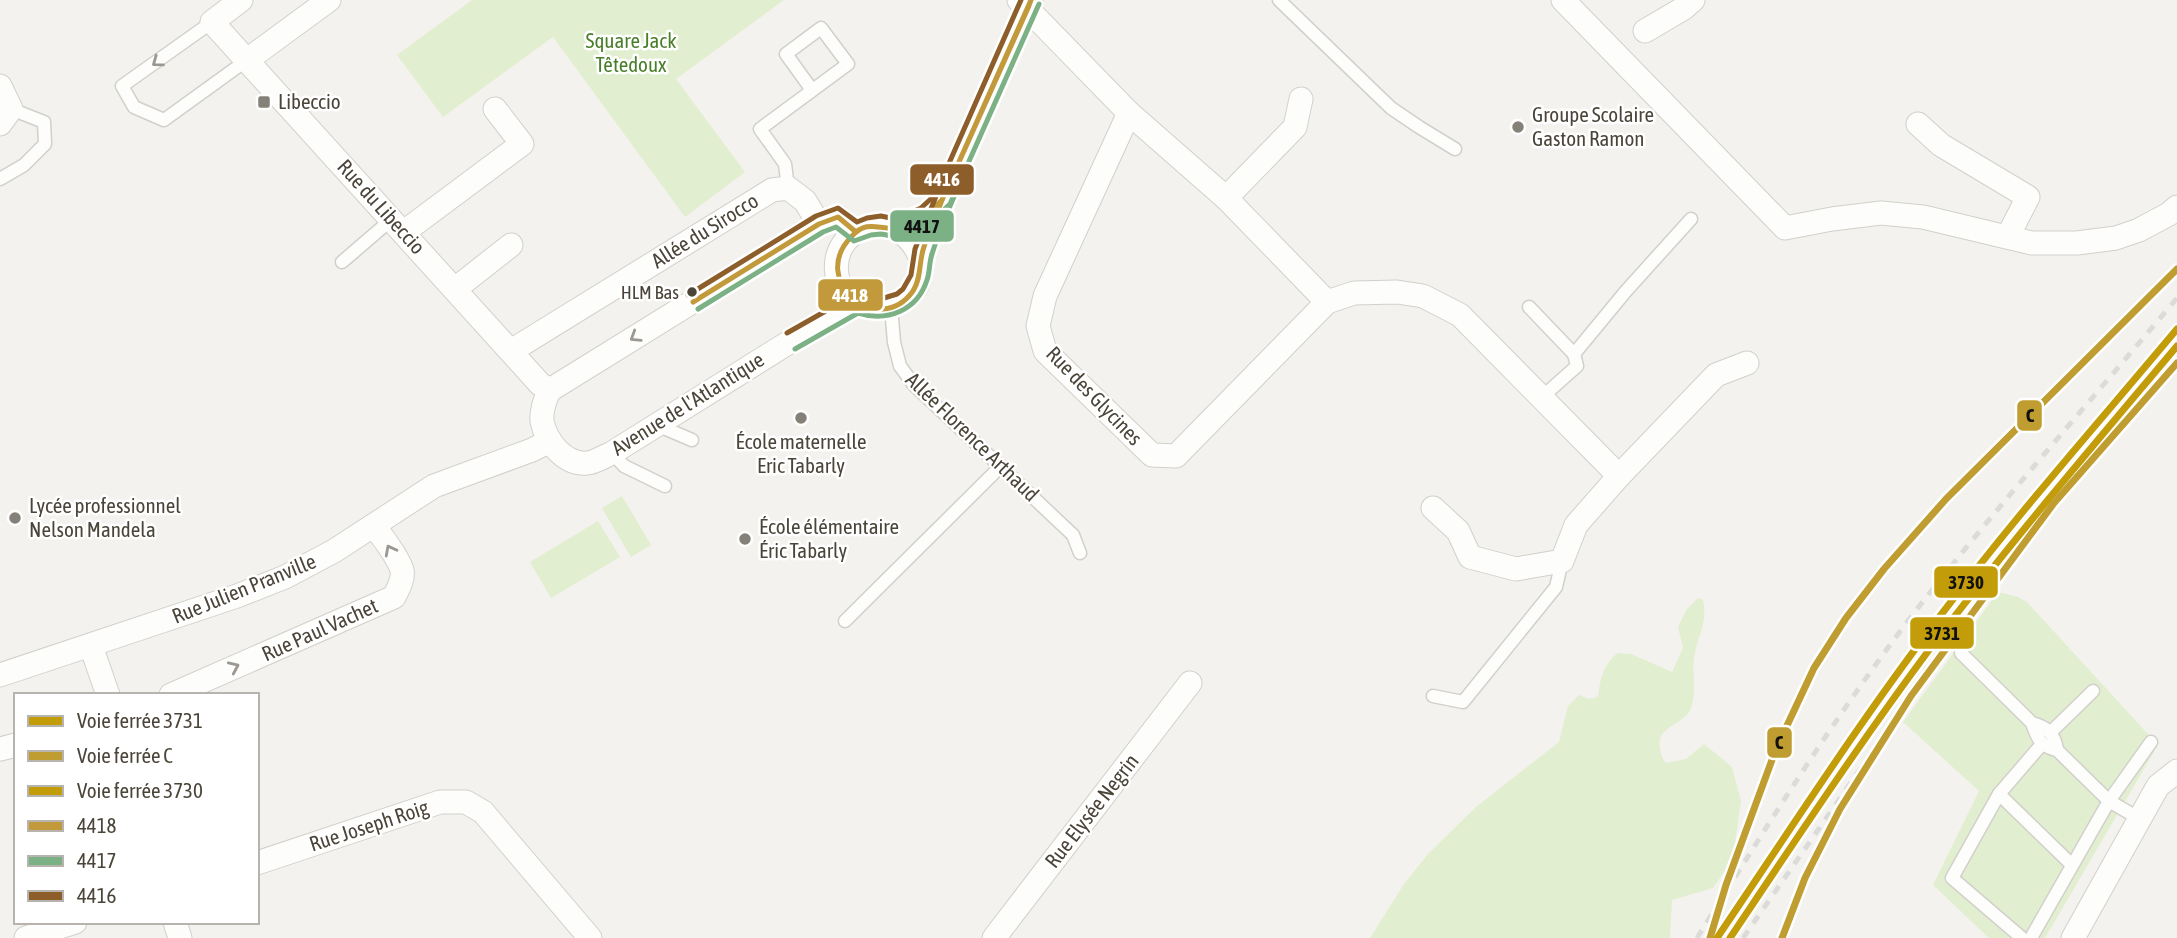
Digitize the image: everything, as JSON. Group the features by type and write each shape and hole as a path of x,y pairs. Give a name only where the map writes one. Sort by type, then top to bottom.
{"street":[{"path":"212,22 242,0"},
{"path":"247,60 329,0"},
{"path":"1563,0 1785,228 1881,213 1923,217 2032,243 2077,243 2116,238 2140,230 2177,207"},
{"path":"1645,31 1693,0"},
{"path":"921,259 906,234 882,225 869,226 856,232 842,247 837,261 838,276 843,290 857,303 870,308 891,307 902,303 915,288 921,274 921,259 942,200 1026,3 1129,113 1226,198 1327,302 1354,293 1397,292 1423,296 1460,314 1619,476"},
{"name":"Rue du Libeccio","path":"212,22 540,384 550,390"},
{"path":"0,86 6,117"},
{"path":"1226,198 1295,127 1301,99"},
{"path":"398,226 522,144 495,109"},
{"name":"Rue des Glycines","path":"1129,113 1045,296 1038,326 1045,351 1152,455 1176,456 1327,302"},
{"path":"1918,124 1941,145 2028,197 2008,236"},
{"path":"788,188 805,201 819,224"},
{"name":"Allée du Sirocco","path":"511,351 772,190 788,188"},
{"path":"897,229 926,215 942,200"},
{"path":"550,440 542,421 550,390 819,224 838,217 856,232"},
{"path":"455,289 510,245"},
{"name":"Avenue de l'Atlantique","path":"550,440 563,457 587,463 612,453 802,334 857,303"},
{"path":"1433,508 1458,531 1470,557 1516,569 1562,561 1576,526 1619,476 1716,375 1746,363"},
{"name":"Rue Julien Pranville","path":"0,675 237,596 285,577 334,551 434,485 532,450 550,440"},
{"name":"Rue Paul Vachet","path":"176,693 394,597 400,586 402,572 385,539 373,526"},
{"path":"91,646 106,693"},
{"name":"Rue Elysée Negrin","path":"994,938 1190,683"},
{"path":"2073,938 2158,786 2177,771"},
{"name":"Rue Joseph Roig","path":"259,862 440,802 466,802 483,812 590,938"},
{"path":"26,938 69,924"}],"lane":[{"path":"1279,0 1391,108 1455,149"},
{"path":"212,22 122,86 134,107 164,120 247,60"},
{"path":"788,188 785,164 760,129 848,64 821,28 786,54 812,90"},
{"path":"0,180 24,165 45,144 44,122 6,117"},
{"path":"1574,354 1691,219"},
{"path":"342,262 398,226"},
{"name":"Allée Florence Arthaud","path":"891,307 894,342 900,366 914,385 1073,535 1080,553"},
{"path":"1529,307 1574,354 1577,366 1541,398"},
{"path":"657,425 692,440"},
{"path":"612,453 624,466 665,486"},
{"path":"845,621 1002,466"},
{"path":"1433,696 1463,702 1556,587 1562,561"},
{"path":"1961,653 2032,723 2046,729 2055,737 2057,750"},
{"path":"2050,733 2093,691"},
{"path":"2032,723 2042,744 2057,750 2109,801 2140,819"},
{"path":"2031,938 2109,801 2151,742"},
{"path":"2022,938 1952,878 1999,794 2042,744"},
{"path":"1999,794 2072,865"}],"green space":[{"name":"Square Jack Têtedoux","path":"472,0 784,0 676,79 745,172 685,217 553,37 443,117 397,55"},
{"path":"622,496 651,545 631,557 602,508"},
{"path":"598,521 620,557 551,598 530,562"},
{"path":"1998,592 2027,602 2158,745 2045,938 1989,938 1933,885 1979,791 1903,722"},
{"path":"1698,598 1703,600 1704,616 1695,651 1693,702 1683,719 1662,735 1661,752 1666,763 1686,759 1704,744 1732,767 1741,801 1734,850 1726,869 1713,888 1672,900 1670,938 1370,938 1404,884 1428,854 1476,807 1559,742 1568,706 1579,695 1588,699 1598,697 1603,673 1613,657 1618,653 1631,654 1672,672 1683,648 1678,627 1687,609"}],"railway":[{"path":"1697,938 1808,763 1897,636 1989,520 2177,298"},
{"path":"1743,938 1911,696"}],"rail line":[{"name":"C","path":"1710,938 1726,885 1776,749 1814,668 1846,618 1884,569 1946,499 2177,269"},
{"name":"3730","path":"1717,938 1829,771 1917,647 2060,466 2177,329"},
{"name":"3731","path":"1730,938 1852,757 1929,650 2020,534 2177,346"},
{"name":"C","path":"1782,938 1805,878 1840,809 1911,696 2054,503 2177,363"}],"transit line":[{"name":"4416","path":"688,295 816,216 838,208 857,222 881,216 895,219 921,208 935,195 1021,0"},
{"name":"4418","path":"1031,0 1028,8 942,200 1031,0"},
{"name":"4417","path":"698,309 823,232 836,227 854,241 881,234 898,237 931,222 950,204 1039,4"},
{"name":"4416","path":"787,333 854,295 884,298 903,289 911,275 915,249 946,171"},
{"name":"4417","path":"795,349 858,313 890,315 900,312 916,300 927,280 935,244 962,179"},
{"name":"4418","path":"942,200 925,244 913,291 899,304 883,309 867,307 853,298 843,286 838,270 840,253 852,236 863,228 897,228 910,224 942,200"},
{"name":"4418","path":"693,302 819,224 838,217 856,232"}],"place":[{"name":"Libeccio","path":"264,102"},
{"name":"Groupe Scolaire Gaston Ramon","path":"1518,127"},
{"name":"HLM Bas","path":"692,292"},
{"name":"École maternelle Eric Tabarly","path":"801,418"},
{"name":"Lycée professionnel Nelson Mandela","path":"15,518"},
{"name":"École élémentaire Éric Tabarly","path":"745,539"}]}
